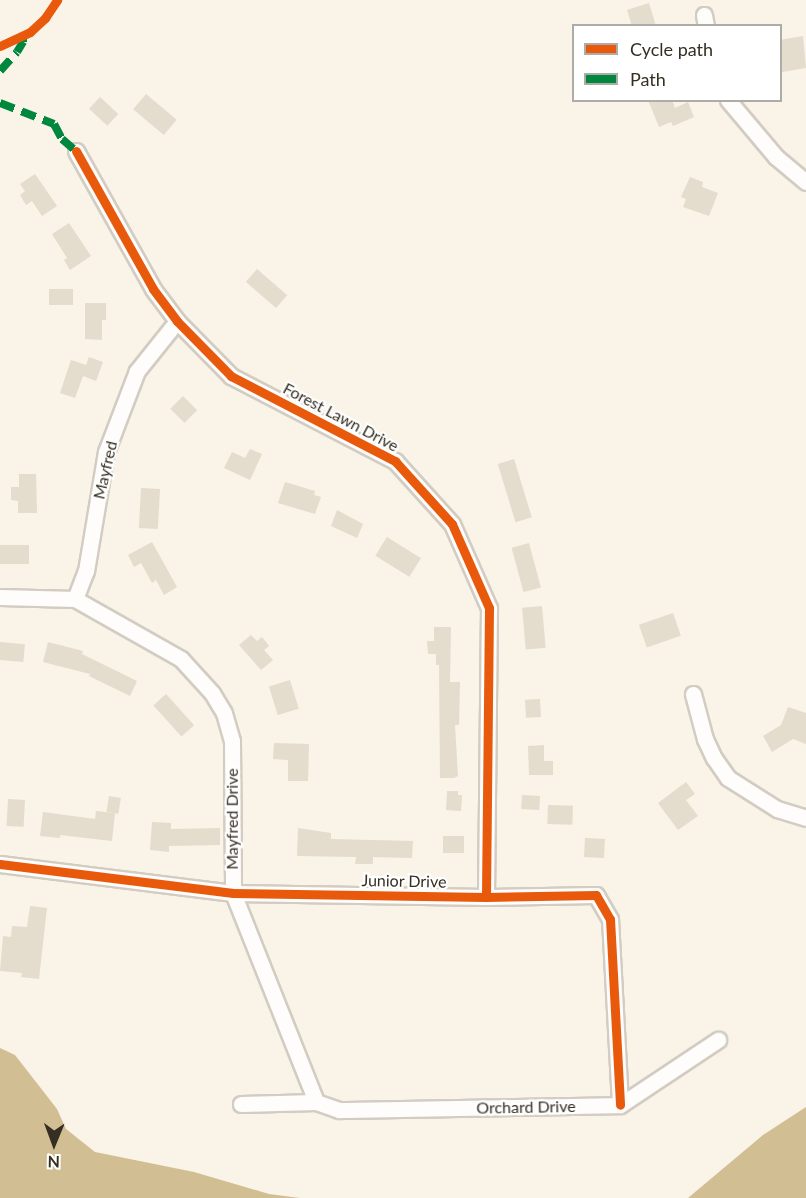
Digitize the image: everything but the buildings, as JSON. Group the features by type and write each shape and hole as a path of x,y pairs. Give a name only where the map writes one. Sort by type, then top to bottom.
{"street":[{"path":"730,102 776,157 806,182"},
{"name":"Forest Lawn Drive","path":"76,151 153,289 177,321 231,376 395,461 452,525 489,608 486,897"},
{"name":"Mayfred","path":"75,599 86,571 106,452 137,371 177,321"},
{"path":"0,597 75,599"},
{"name":"Mayfred Drive","path":"75,599 181,659 212,693 224,713 232,741 233,893 316,1102"},
{"path":"693,694 705,739 728,778 767,804 806,818"},
{"name":"Junior Drive","path":"0,864 233,893 486,897 596,896 610,919 620,1105"},
{"path":"620,1105 718,1040"},
{"name":"Orchard Drive","path":"241,1104 316,1102 339,1110 620,1105"}],"shaded area":[{"path":"0,1048 15,1055 57,1109 66,1129 95,1152 194,1172 269,1194 300,1198 0,1198"},
{"path":"806,1107 806,1198 688,1198 763,1135"}],"marked path":[{"path":"0,71 17,52 23,42 23,36"},
{"path":"0,103 54,124 62,139 76,151"}],"cycle path":[{"path":"0,46 30,32 45,18 57,0"},
{"path":"76,151 153,289 177,321 231,376 395,461 452,524 489,608 486,897"},
{"path":"0,864 233,893 486,897 596,895 610,919 620,1105"}]}
